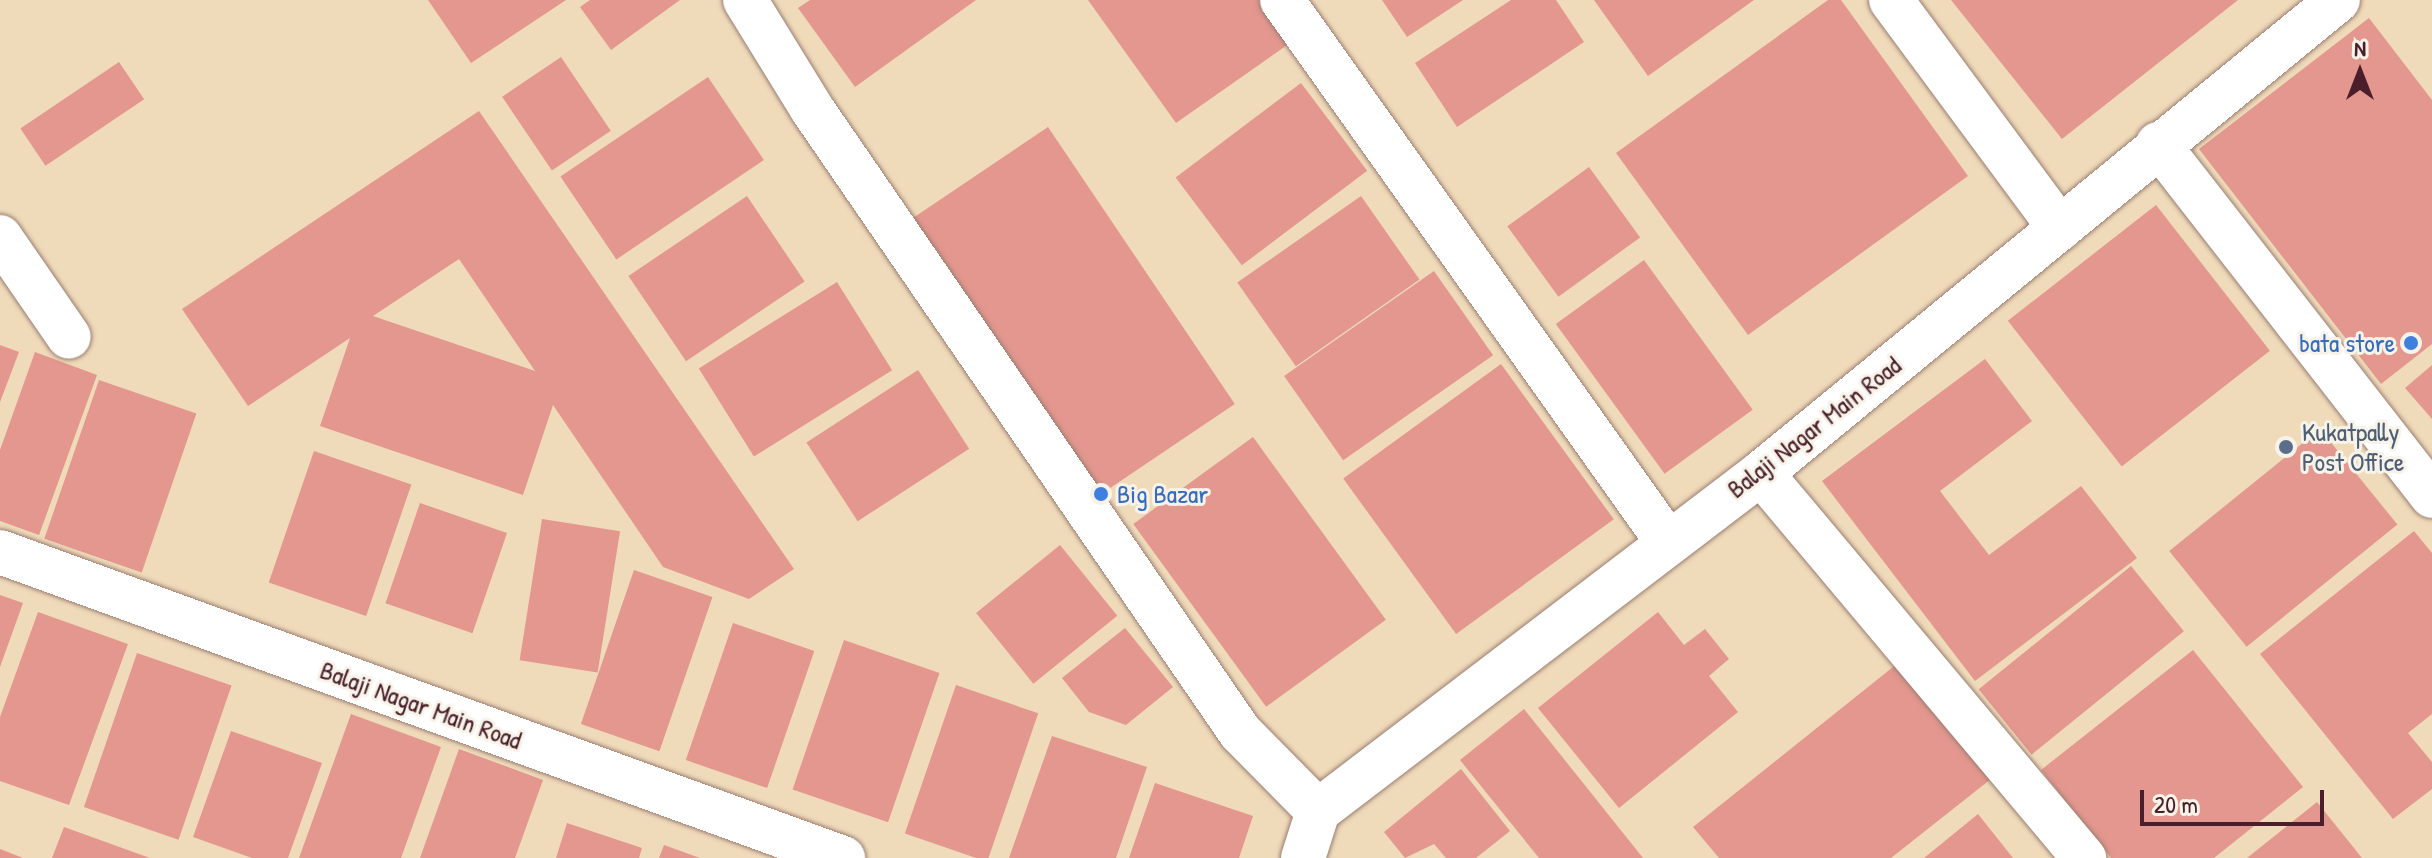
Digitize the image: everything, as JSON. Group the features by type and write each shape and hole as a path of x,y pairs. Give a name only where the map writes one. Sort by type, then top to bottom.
{"street":[{"path":"745,0 812,109 1240,732 1318,811 1303,858"},
{"path":"1282,0 1666,540"},
{"path":"1891,0 2060,228"},
{"name":"Balaji Nagar Main Road","path":"1318,811 1666,540 1761,473 2158,144 2338,0"},
{"path":"2158,144 2432,496"},
{"path":"0,237 69,337"},
{"path":"1761,473 2084,858"},
{"name":"Balaji Nagar Main Road","path":"0,552 843,858"}],"building":[{"path":"428,0 566,0 471,63"},
{"path":"590,0 680,0 611,50 580,7"},
{"path":"810,0 976,0 855,87 798,8"},
{"path":"1088,0 1274,0 1300,36 1176,123"},
{"path":"1382,0 1463,0 1407,37"},
{"path":"1511,0 1556,0 1584,42 1457,127 1415,63"},
{"path":"1594,0 1754,0 1648,76"},
{"path":"1828,0 1841,0 1968,176 1748,335 1616,153"},
{"path":"1951,0 2238,0 2062,139"},
{"path":"2369,18 2432,100 2432,344 2381,384 2199,149"},
{"path":"561,57 611,131 552,170 502,97"},
{"path":"119,62 144,99 46,166 20,129"},
{"path":"708,77 764,160 616,259 560,177"},
{"path":"1301,83 1367,171 1242,265 1176,177"},
{"path":"479,111 794,569 749,599 663,567 553,405 523,495 320,426 350,338 248,406 182,309","holes":["459,259 535,371 373,316"]},
{"path":"1048,127 1235,404 1094,499 907,222"},
{"path":"1589,167 1640,237 1558,297 1507,226"},
{"path":"747,196 805,281 686,361 628,276"},
{"path":"1361,196 1420,280 1296,366 1237,283"},
{"path":"2156,205 2270,351 2122,467 2008,321"},
{"path":"1644,260 1753,410 1665,474 1556,324"},
{"path":"1434,271 1493,355 1343,460 1284,376"},
{"path":"837,282 892,370 754,457 699,368"},
{"path":"0,345 19,352 0,402"},
{"path":"35,352 97,375 39,535 0,521 0,450"},
{"path":"1985,359 2032,421 1940,491 1989,555 2081,486 2137,558 1975,681 1822,481"},
{"path":"1501,364 1614,519 1456,634 1343,479"},
{"path":"2432,365 2432,419 2405,388"},
{"path":"918,370 969,449 858,521 806,442"},
{"path":"99,380 196,414 142,572 44,539"},
{"path":"2320,429 2397,525 2247,647 2169,551"},
{"path":"1253,437 1386,620 1266,707 1133,524"},
{"path":"314,451 411,485 366,616 269,582"},
{"path":"420,503 507,533 472,633 385,603"},
{"path":"542,519 620,531 598,673 520,660"},
{"path":"2414,531 2432,553 2432,714 2408,733 2432,762 2432,789 2393,819 2260,654"},
{"path":"1060,545 1117,616 1033,684 976,613"},
{"path":"2131,566 2184,631 2032,755 1979,689"},
{"path":"634,570 712,597 659,751 581,724"},
{"path":"0,595 23,603 0,667"},
{"path":"38,612 128,644 69,805 0,781 0,717"},
{"path":"1658,612 1684,645 1705,629 1729,659 1709,676 1738,712 1619,808 1538,708"},
{"path":"733,623 814,651 767,788 686,760"},
{"path":"1125,628 1173,687 1126,725 1089,712 1062,678"},
{"path":"844,640 939,673 888,822 793,789"},
{"path":"2193,650 2303,787 2214,858 2111,858 2041,770"},
{"path":"137,653 232,686 178,840 84,807"},
{"path":"1903,659 1996,775 1891,858 1719,858 1693,827"},
{"path":"956,685 1038,713 988,858 976,858 905,833"},
{"path":"1524,709 1643,858 1539,858 1460,760"},
{"path":"351,714 441,747 401,858 299,858"},
{"path":"231,731 322,763 288,858 252,858 193,837"},
{"path":"1052,736 1147,767 1116,858 1009,858"},
{"path":"459,749 543,780 515,858 420,858"},
{"path":"1461,769 1510,831 1476,858 1446,858 1434,844 1405,858 1384,832"},
{"path":"1155,783 1253,816 1239,858 1129,858"},
{"path":"2317,802 2362,858 2247,858"},
{"path":"1978,814 2013,858 1924,858"},
{"path":"567,823 642,848 639,858 556,858"},
{"path":"64,827 150,858 52,858"},
{"path":"664,845 700,858 659,858"},
{"path":"0,849 23,858 0,858"}],"place":[{"name":"bata store","path":"2411,343"},
{"name":"Kukatpally Post Office","path":"2286,447"},
{"name":"Big Bazar","path":"1101,494"}]}
